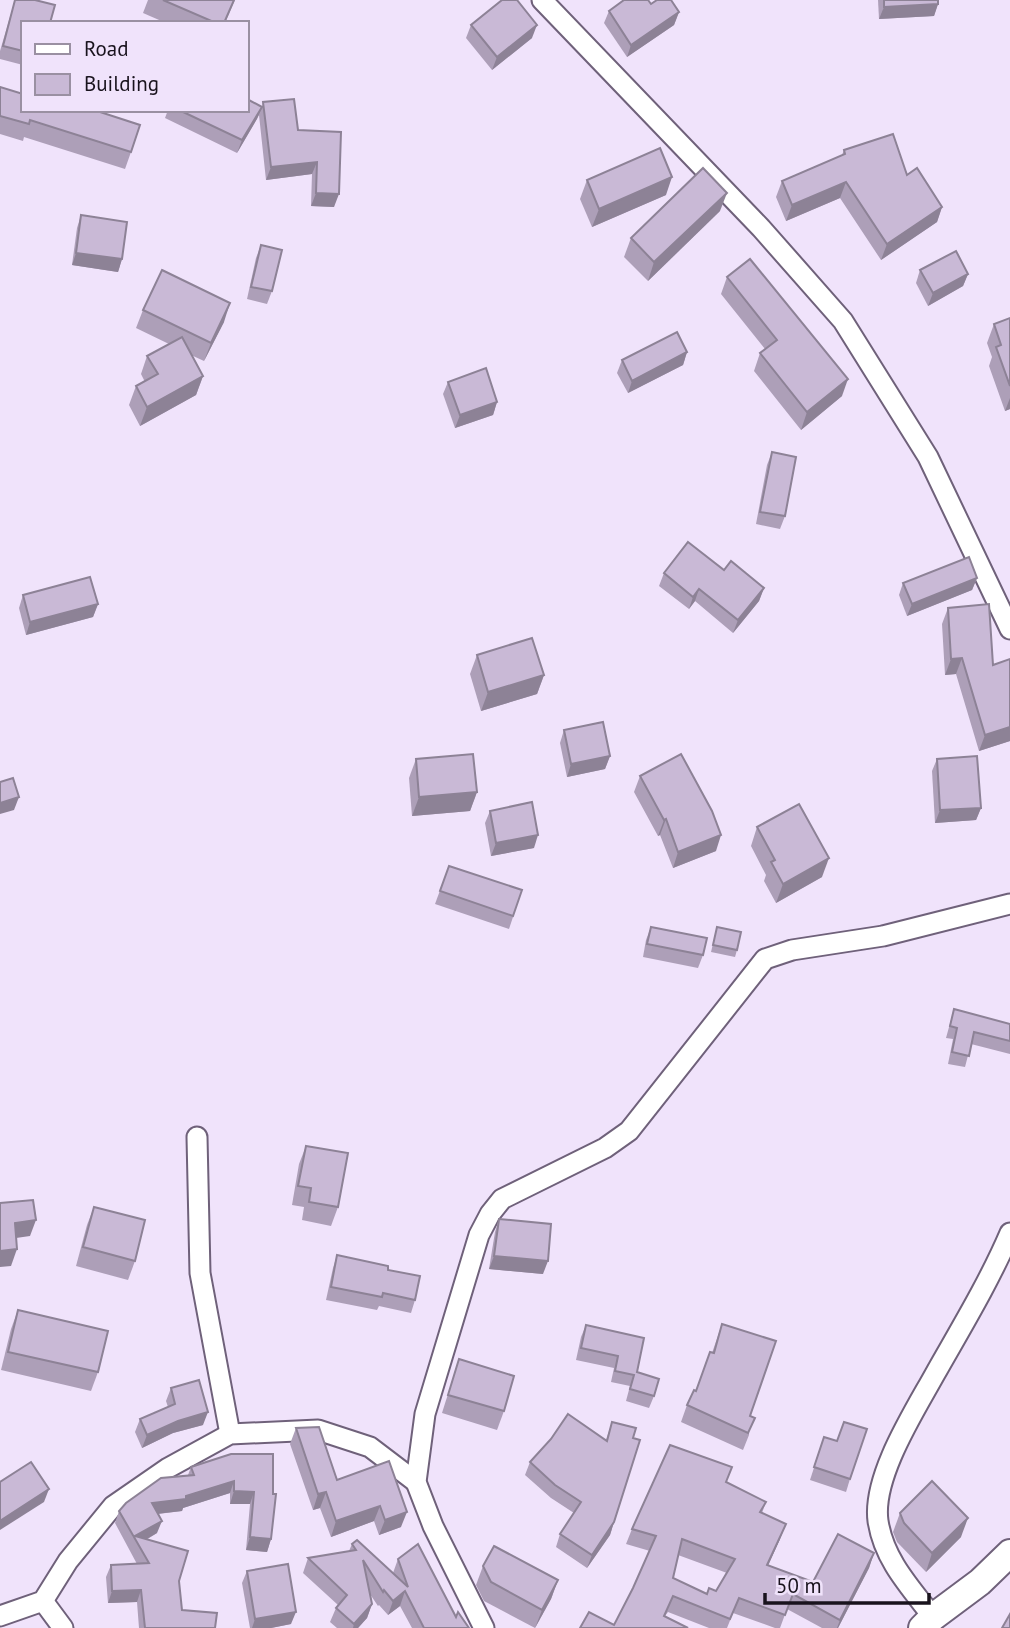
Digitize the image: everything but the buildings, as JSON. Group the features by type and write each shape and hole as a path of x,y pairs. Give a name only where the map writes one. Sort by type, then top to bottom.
{"main road":[{"path":"928,1622 980,1582 1010,1553"}],"street":[{"path":"542,0 761,228 842,321 928,457 1010,629"},
{"path":"484,1628 433,1525 416,1482 425,1415 479,1235 502,1199 605,1147 629,1131 765,959 792,950 883,936 1010,904"},
{"path":"197,1137 200,1273 230,1434"},
{"path":"928,1622 887,1556 878,1519 882,1483 898,1441 996,1266 1010,1233"},
{"path":"0,1615 43,1601 68,1561 113,1506 168,1468 230,1434 318,1430 370,1447 416,1482"},
{"path":"43,1601 63,1628"}]}
